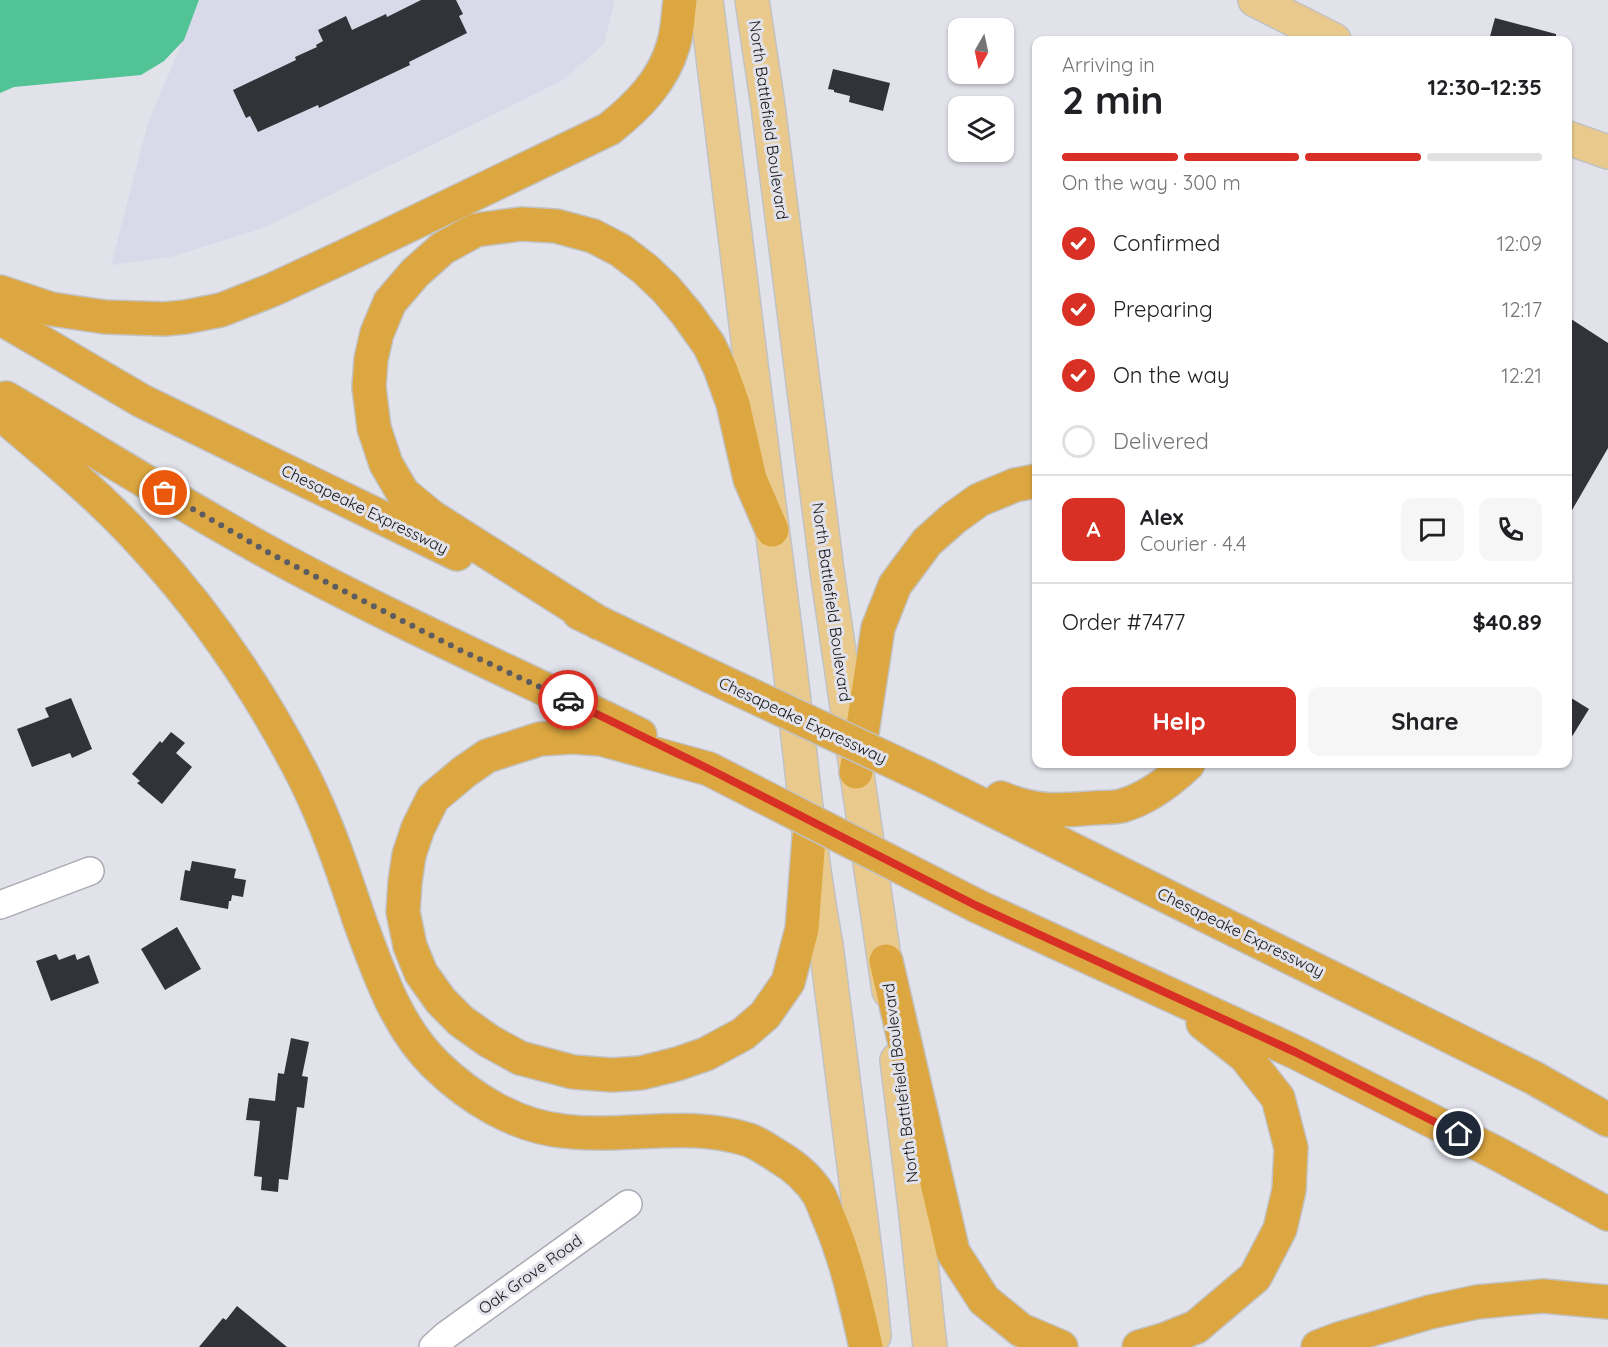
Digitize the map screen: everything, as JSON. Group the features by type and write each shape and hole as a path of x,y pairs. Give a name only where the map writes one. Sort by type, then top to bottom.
{"highway":[{"path":"0,292 51,309 105,317 164,319 221,310 272,290 609,129 630,112 662,73 673,48 680,0"},
{"path":"598,623 432,517 403,493 386,464 374,428 369,387 370,359 376,333 390,302 414,273 443,248 476,230 521,224 556,226 593,236 620,250 666,289 709,345 720,368 733,404 750,479 772,530"},
{"name":"Chesapeake Expressway","path":"0,318 142,401 598,623 932,780 1513,1067 1608,1120"},
{"path":"0,395 182,504 273,555 460,650 545,688 709,769 977,906 1315,1062 1500,1155 1608,1214"},
{"path":"0,413 102,502 143,543 229,651 304,778 331,838 373,958 398,1015 435,1064 468,1092 487,1104 515,1118 544,1128 598,1134 684,1130 721,1133 750,1141 789,1163 819,1195 835,1232 852,1283 866,1347"},
{"path":"856,772 878,628 895,585 927,542 954,518 979,500 1015,485 1032,482"},
{"path":"709,769 601,739 573,736 540,739 509,748 487,756 457,778 434,798 418,828 409,855 405,882 403,912 410,946 421,973 441,1001 461,1021 489,1041 520,1058 573,1072 612,1075 641,1073 706,1054 742,1034 765,1015 788,982 802,929 809,838"},
{"path":"932,780 962,782 1035,809 1059,810 1120,806 1151,793 1184,768"},
{"path":"886,961 953,1252 984,1300 1020,1330 1061,1347"},
{"path":"1139,1347 1196,1327 1255,1277 1280,1229 1289,1190 1292,1148 1278,1098 1245,1056 1158,989"},
{"path":"1318,1347 1430,1312 1477,1302 1543,1296 1608,1302"}],"main road":[{"path":"706,0 787,639 809,838 826,945 875,1347"},
{"name":"North Battlefield Boulevard","path":"752,0 768,106 827,571 886,961 930,1347"},
{"path":"1255,0 1326,36"},
{"path":"1572,139 1608,152"}],"street":[{"path":"0,905 90,871"},
{"name":"Oak Grove Road","path":"433,1347 628,1204"}],"shaded area":[{"path":"200,0 615,0 604,44 563,80 266,227 171,257 111,265 148,123"}],"green space":[{"path":"0,0 199,0 184,40 164,61 141,75 14,87 0,93"}],"building":[{"path":"421,0 456,0 463,14 459,16 467,33 409,62 410,65 319,108 318,105 258,132 250,116 246,118 233,90 296,60 295,57 317,47 316,45 323,41 318,30 346,16 352,30 386,14 387,17"},
{"path":"1495,18 1556,34 1556,36 1490,36"},
{"path":"833,69 890,83 883,111 849,102 850,96 828,89"},
{"path":"1572,320 1608,343 1608,448 1572,510"},
{"path":"71,698 92,749 72,758 70,753 32,767 17,729 49,717 45,708"},
{"path":"1572,698 1589,709 1572,737"},
{"path":"171,732 185,743 176,753 192,767 162,804 137,783 140,781 132,774 160,741 162,743"},
{"path":"192,861 236,869 234,878 246,880 243,897 232,895 228,909 180,900 185,870 190,871"},
{"path":"177,927 201,969 165,990 141,949"},
{"path":"56,954 59,960 75,954 77,960 89,955 99,983 51,1001 36,961"},
{"path":"291,1038 309,1042 302,1076 308,1077 304,1108 297,1107 288,1180 279,1179 278,1192 261,1190 262,1177 254,1176 260,1121 246,1120 249,1098 275,1101 278,1073 284,1074"},
{"path":"237,1306 287,1347 199,1347 223,1318 226,1320"}],"way so far":[{"path":"165,493 273,555 460,650 568,700"}],"route":[{"path":"568,700 709,769 977,906 1295,1052 1459,1134"}]}
